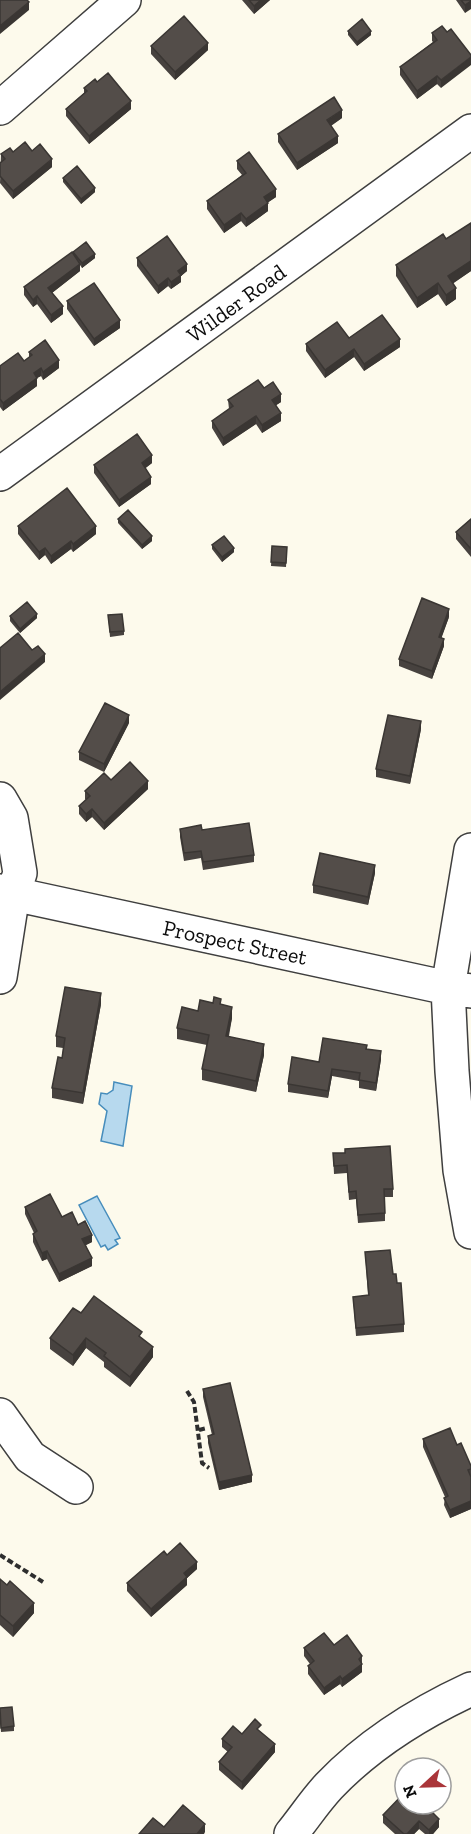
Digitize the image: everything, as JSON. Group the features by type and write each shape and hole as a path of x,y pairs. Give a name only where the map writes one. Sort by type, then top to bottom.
{"street":[{"path":"0,108 124,0"},
{"name":"Wilder Road","path":"0,474 471,131"},
{"path":"0,799 11,818 20,873 7,893 0,976"},
{"path":"471,850 452,1071 460,1170 471,1232"},
{"name":"Prospect Street","path":"7,893 459,990"},
{"path":"0,1415 30,1457 75,1487"},
{"path":"291,1834 327,1788 350,1766 396,1730 471,1689"}],"path":[{"path":"187,1391 194,1402 202,1463 208,1468"},
{"path":"199,1430 207,1428"},
{"path":"0,1555 43,1582"}],"water":[{"path":"114,1082 132,1086 123,1146 101,1141 107,1111 99,1104 101,1093 107,1094 113,1090"},
{"path":"97,1196 120,1238 115,1240 118,1244 108,1250 105,1245 101,1247 79,1205"}],"building":[{"path":"0,0 27,0 29,2 0,26"},
{"path":"249,0 261,0 254,6"},
{"path":"461,0 471,0 471,1 465,5"},
{"path":"184,16 208,43 175,72 151,46"},
{"path":"362,19 371,31 357,42 348,31"},
{"path":"442,26 447,32 451,29 471,57 441,80 437,76 417,91 400,67 437,40 432,33"},
{"path":"108,73 131,101 89,136 66,109 87,91 84,88 95,79 97,82"},
{"path":"334,97 342,110 327,120 338,136 297,163 278,134"},
{"path":"25,142 32,151 40,144 52,159 13,191 0,176 0,163 5,159 1,154 10,148 13,152"},
{"path":"249,152 276,189 264,197 268,203 246,219 241,213 224,225 207,201 246,173 237,161"},
{"path":"77,166 95,188 81,199 63,178"},
{"path":"471,223 471,261 448,276 456,288 446,295 438,283 417,298 396,265 443,234 446,239"},
{"path":"167,236 187,264 178,271 181,275 171,282 168,278 158,286 137,258"},
{"path":"86,242 95,254 82,263 73,252"},
{"path":"72,252 80,264 48,288 63,306 51,315 37,296 33,300 24,287"},
{"path":"94,283 120,320 94,339 67,301"},
{"path":"382,315 400,339 364,364 354,349 325,370 306,344 337,322 349,338"},
{"path":"45,340 59,360 43,372 41,368 34,373 37,378 3,403 0,399 0,366 18,353 24,361 32,355 29,352"},
{"path":"258,380 264,388 273,382 281,394 272,400 281,413 262,425 256,416 223,438 212,421 233,406 228,400"},
{"path":"137,434 152,455 142,463 151,477 119,500 94,465"},
{"path":"67,488 96,526 73,544 71,541 51,556 45,548 39,552 18,526"},
{"path":"128,510 152,536 142,545 118,519"},
{"path":"471,519 471,549 456,532"},
{"path":"224,536 234,548 222,557 212,545"},
{"path":"272,546 287,547 286,563 271,562"},
{"path":"422,598 449,609 439,637 444,639 432,671 399,659"},
{"path":"27,602 37,614 20,629 10,616"},
{"path":"122,614 124,631 110,632 108,615"},
{"path":"18,633 32,650 38,646 45,654 0,692 0,648"},
{"path":"105,703 129,715 104,764 79,752"},
{"path":"388,715 421,721 410,776 376,769"},
{"path":"130,762 148,781 104,823 92,809 86,814 79,806 90,796 85,791 104,773 111,780"},
{"path":"249,823 254,855 203,862 201,851 184,853 180,829 201,825 202,830"},
{"path":"320,853 375,865 368,897 313,885"},
{"path":"65,987 101,993 83,1093 52,1088 58,1057 62,1058 65,1038 56,1036"},
{"path":"214,997 221,999 220,1004 232,1007 226,1036 264,1044 256,1081 202,1069 209,1035 177,1028 182,1007 198,1011 200,1000 213,1003"},
{"path":"323,1038 367,1045 366,1049 381,1051 376,1083 359,1080 360,1073 332,1069 328,1091 288,1084 292,1057 319,1062"},
{"path":"390,1146 393,1189 384,1189 385,1213 358,1215 356,1191 349,1192 347,1165 334,1166 333,1153 345,1153 345,1149"},
{"path":"50,1194 62,1217 72,1212 78,1225 85,1221 92,1235 82,1239 92,1258 59,1274 47,1251 42,1253 33,1234 37,1231 25,1207"},
{"path":"390,1250 393,1274 396,1274 397,1283 401,1283 404,1324 356,1328 353,1297 369,1295 365,1252"},
{"path":"94,1296 142,1332 139,1336 153,1347 130,1377 104,1356 106,1353 86,1338 73,1355 50,1338 73,1308 81,1313"},
{"path":"230,1383 252,1475 219,1482 208,1436 214,1434 203,1389"},
{"path":"450,1428 457,1445 461,1443 471,1466 468,1470 471,1477 471,1501 450,1510 444,1498 448,1496 423,1439"},
{"path":"180,1543 197,1562 184,1573 187,1577 151,1609 127,1583 164,1551 167,1555"},
{"path":"0,1579 7,1585 10,1581 34,1603 13,1626 0,1615"},
{"path":"324,1633 334,1645 347,1635 362,1656 359,1659 362,1664 342,1679 340,1676 324,1688 308,1666 314,1661 304,1648"},
{"path":"12,1707 14,1726 1,1728 0,1708"},
{"path":"255,1719 261,1725 257,1729 275,1744 242,1782 219,1762 232,1747 222,1739 233,1726 242,1734"},
{"path":"183,1805 205,1824 197,1834 139,1834 153,1818 164,1827"},
{"path":"393,1805 393,1816 436,1816 439,1819 429,1830 419,1821 407,1834 404,1834 383,1815"}]}
